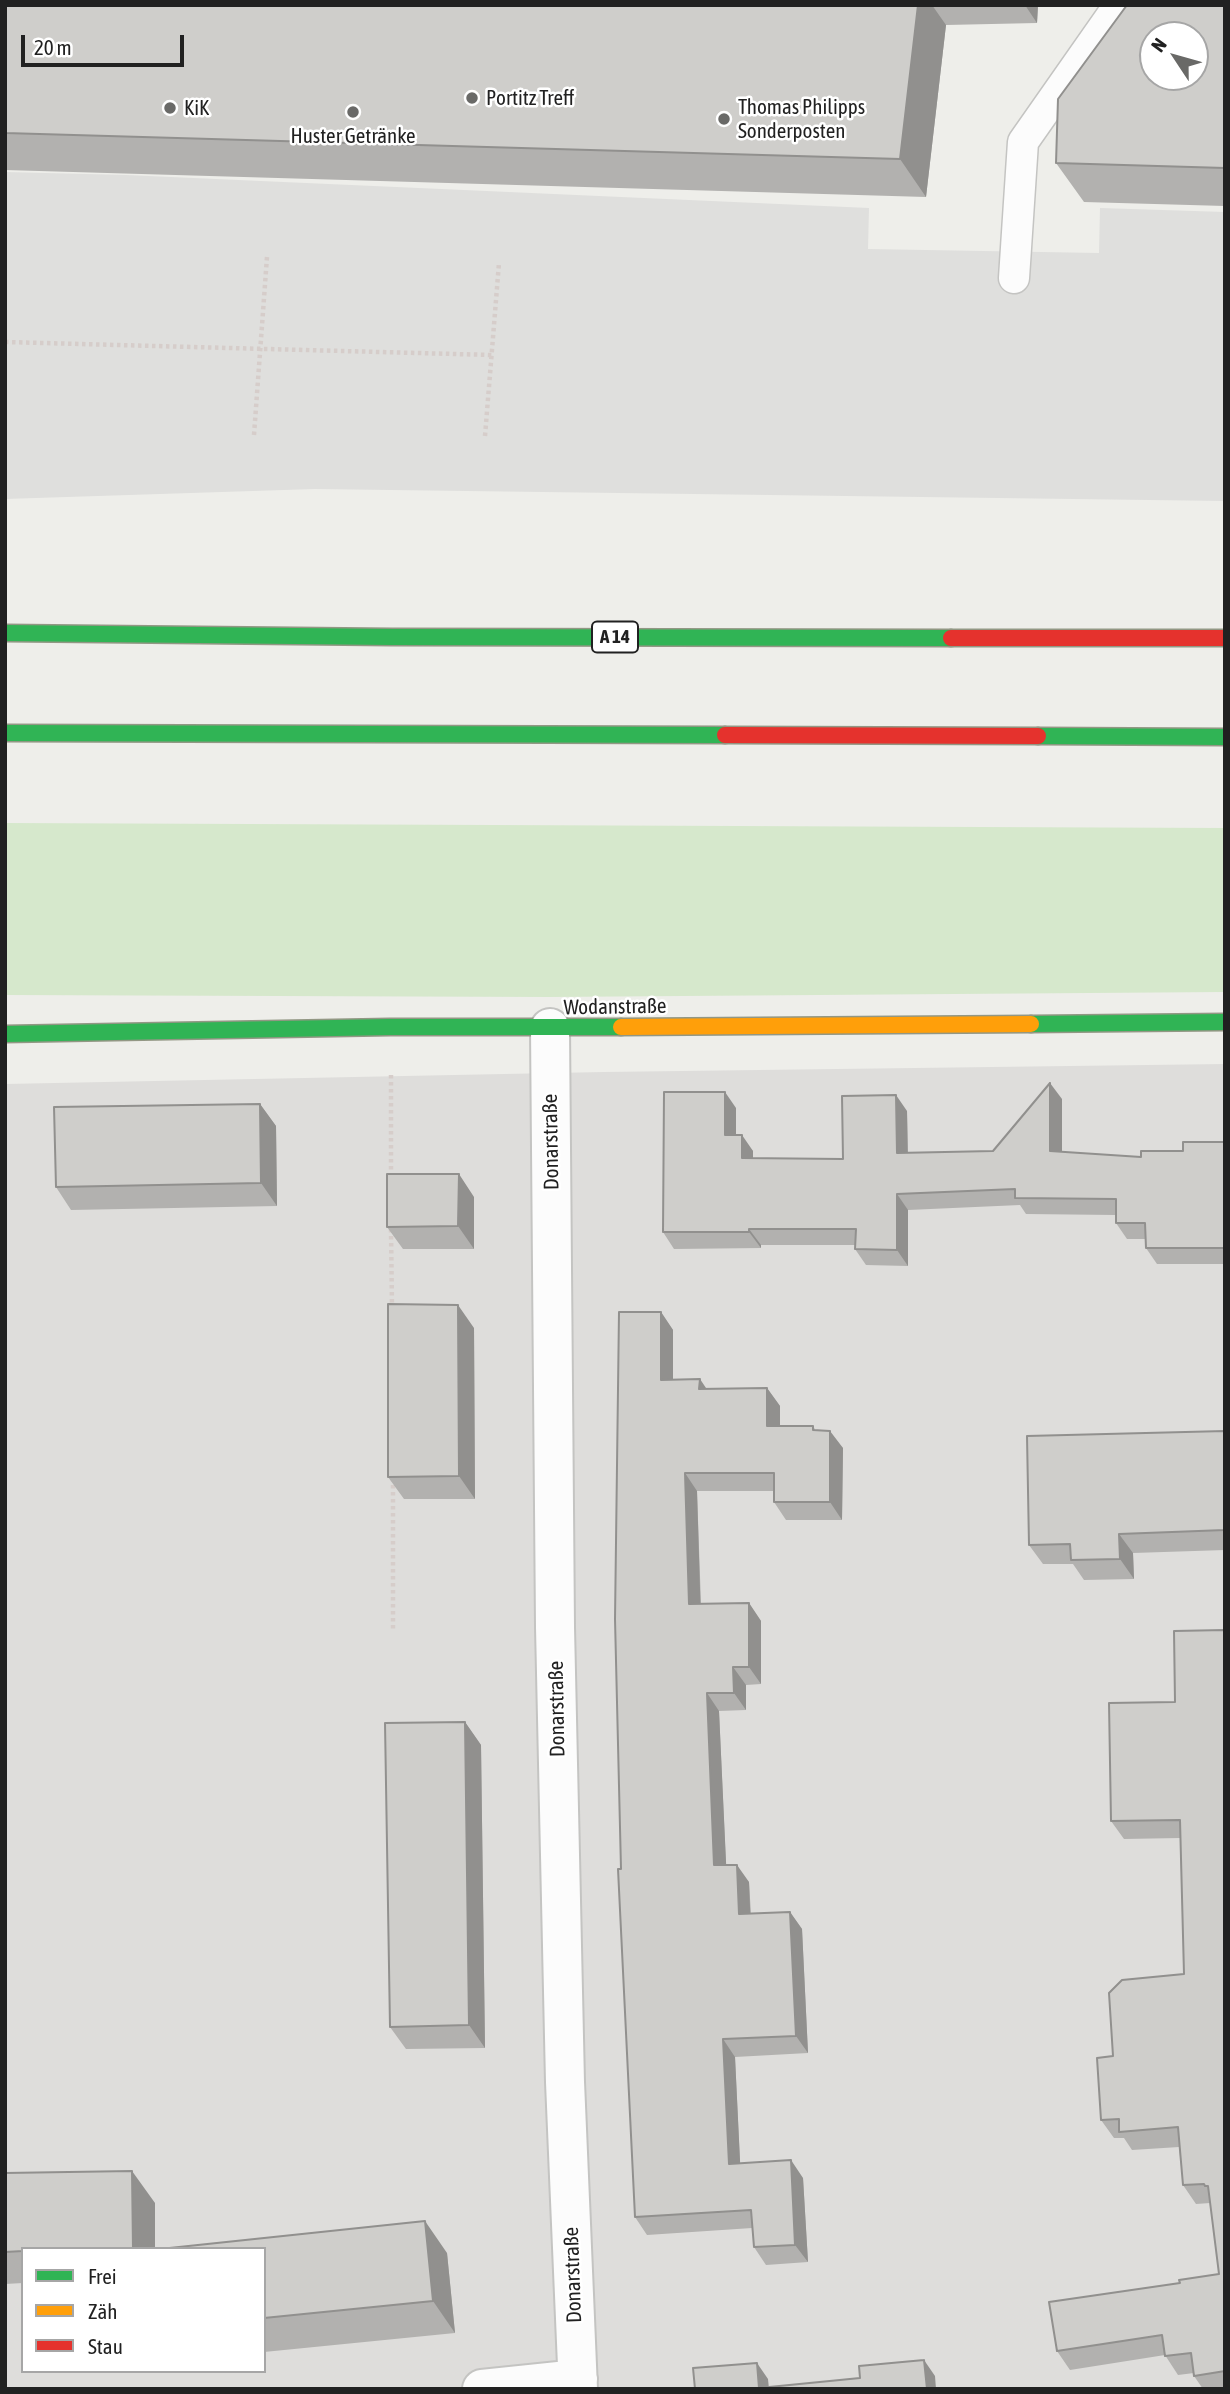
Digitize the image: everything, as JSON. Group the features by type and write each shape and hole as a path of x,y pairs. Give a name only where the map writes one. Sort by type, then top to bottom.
{"main road":[{"name":"A 14","path":"5,634 1225,638"},
{"path":"5,733 1225,737"},
{"name":"Wodanstraße","path":"5,1034 390,1027 1225,1022"}],"street":[{"name":"Donarstraße","path":"550,1028 556,1655 565,2082 578,2384"},
{"path":"482,2389 578,2384"}],"lane":[{"path":"1014,278 1023,142 1119,5"}],"path":[{"path":"254,435 267,257"},
{"path":"485,436 499,264"},
{"path":"5,342 492,355"},
{"path":"390,1027 391,1192"},
{"path":"391,1219 392,1315"},
{"path":"393,1466 393,1631"}],"shaded area":[{"path":"5,172 869,208 868,249 1099,253 1100,208 1225,212 1225,501 315,489 5,499"},
{"path":"1225,1064 1225,2389 5,2389 5,1084 604,1072"}],"green space":[{"path":"5,823 1225,828 1225,992 548,997 5,995"}],"building":[{"name":"Portitz Treff","path":"5,5 918,5 900,159 5,133"},
{"path":"1127,5 1225,5 1225,168 1056,163 1058,99"},
{"path":"1050,1083 1050,1151 1141,1157 1141,1151 1183,1151 1183,1142 1225,1142 1225,1248 1146,1248 1145,1223 1116,1223 1116,1199 1015,1198 1015,1189 897,1194 897,1250 855,1249 856,1229 663,1232 664,1092 725,1092 725,1135 742,1135 742,1158 843,1159 842,1096 896,1095 897,1153 993,1151"},
{"path":"260,1104 261,1183 56,1187 54,1107"},
{"path":"387,1174 459,1174 458,1226 387,1227"},
{"path":"388,1304 458,1305 459,1476 388,1477"},
{"path":"619,1312 661,1312 661,1380 700,1379 699,1389 767,1388 767,1426 813,1426 813,1430 830,1431 830,1502 774,1502 774,1473 685,1473 689,1604 749,1603 749,1667 733,1667 734,1693 707,1693 714,1865 737,1865 739,1914 790,1912 796,2036 723,2039 729,2164 791,2160 795,2245 754,2247 751,2210 635,2217 618,1869 621,1869 615,1619"},
{"path":"1225,1431 1225,1530 1119,1534 1120,1559 1071,1560 1070,1544 1029,1545 1027,1436"},
{"path":"1225,1630 1225,2371 1194,2376 1191,2353 1165,2356 1162,2335 1057,2351 1049,2302 1180,2283 1179,2280 1219,2274 1208,2186 1183,2185 1178,2127 1119,2132 1119,2119 1101,2120 1097,2058 1113,2056 1109,1993 1122,1980 1184,1974 1180,1820 1111,1821 1109,1703 1175,1702 1174,1631"},
{"path":"465,1722 469,2025 390,2027 385,1723"},
{"path":"132,2171 133,2247 21,2247 21,2251 5,2252 5,2173"},
{"path":"425,2221 433,2301 266,2318 266,2247 179,2247"},
{"path":"924,2360 927,2389 695,2389 693,2368 757,2363 759,2388 860,2378 859,2366"}],"traffic: fast":[{"path":"5,633 951,638"},
{"path":"5,733 725,735"},
{"path":"1038,736 1225,737"},
{"path":"1031,1024 1225,1022"},
{"path":"5,1034 390,1027 621,1027"}],"traffic: slow":[{"path":"621,1027 1031,1024"}],"traffic: jam":[{"path":"951,638 1225,638"},
{"path":"725,735 1038,736"}],"place":[{"name":"Portitz Treff","path":"472,98"},
{"name":"KiK","path":"170,108"},
{"name":"Huster Getränke","path":"353,112"},
{"name":"Thomas Philipps Sonderposten","path":"724,119"}]}
